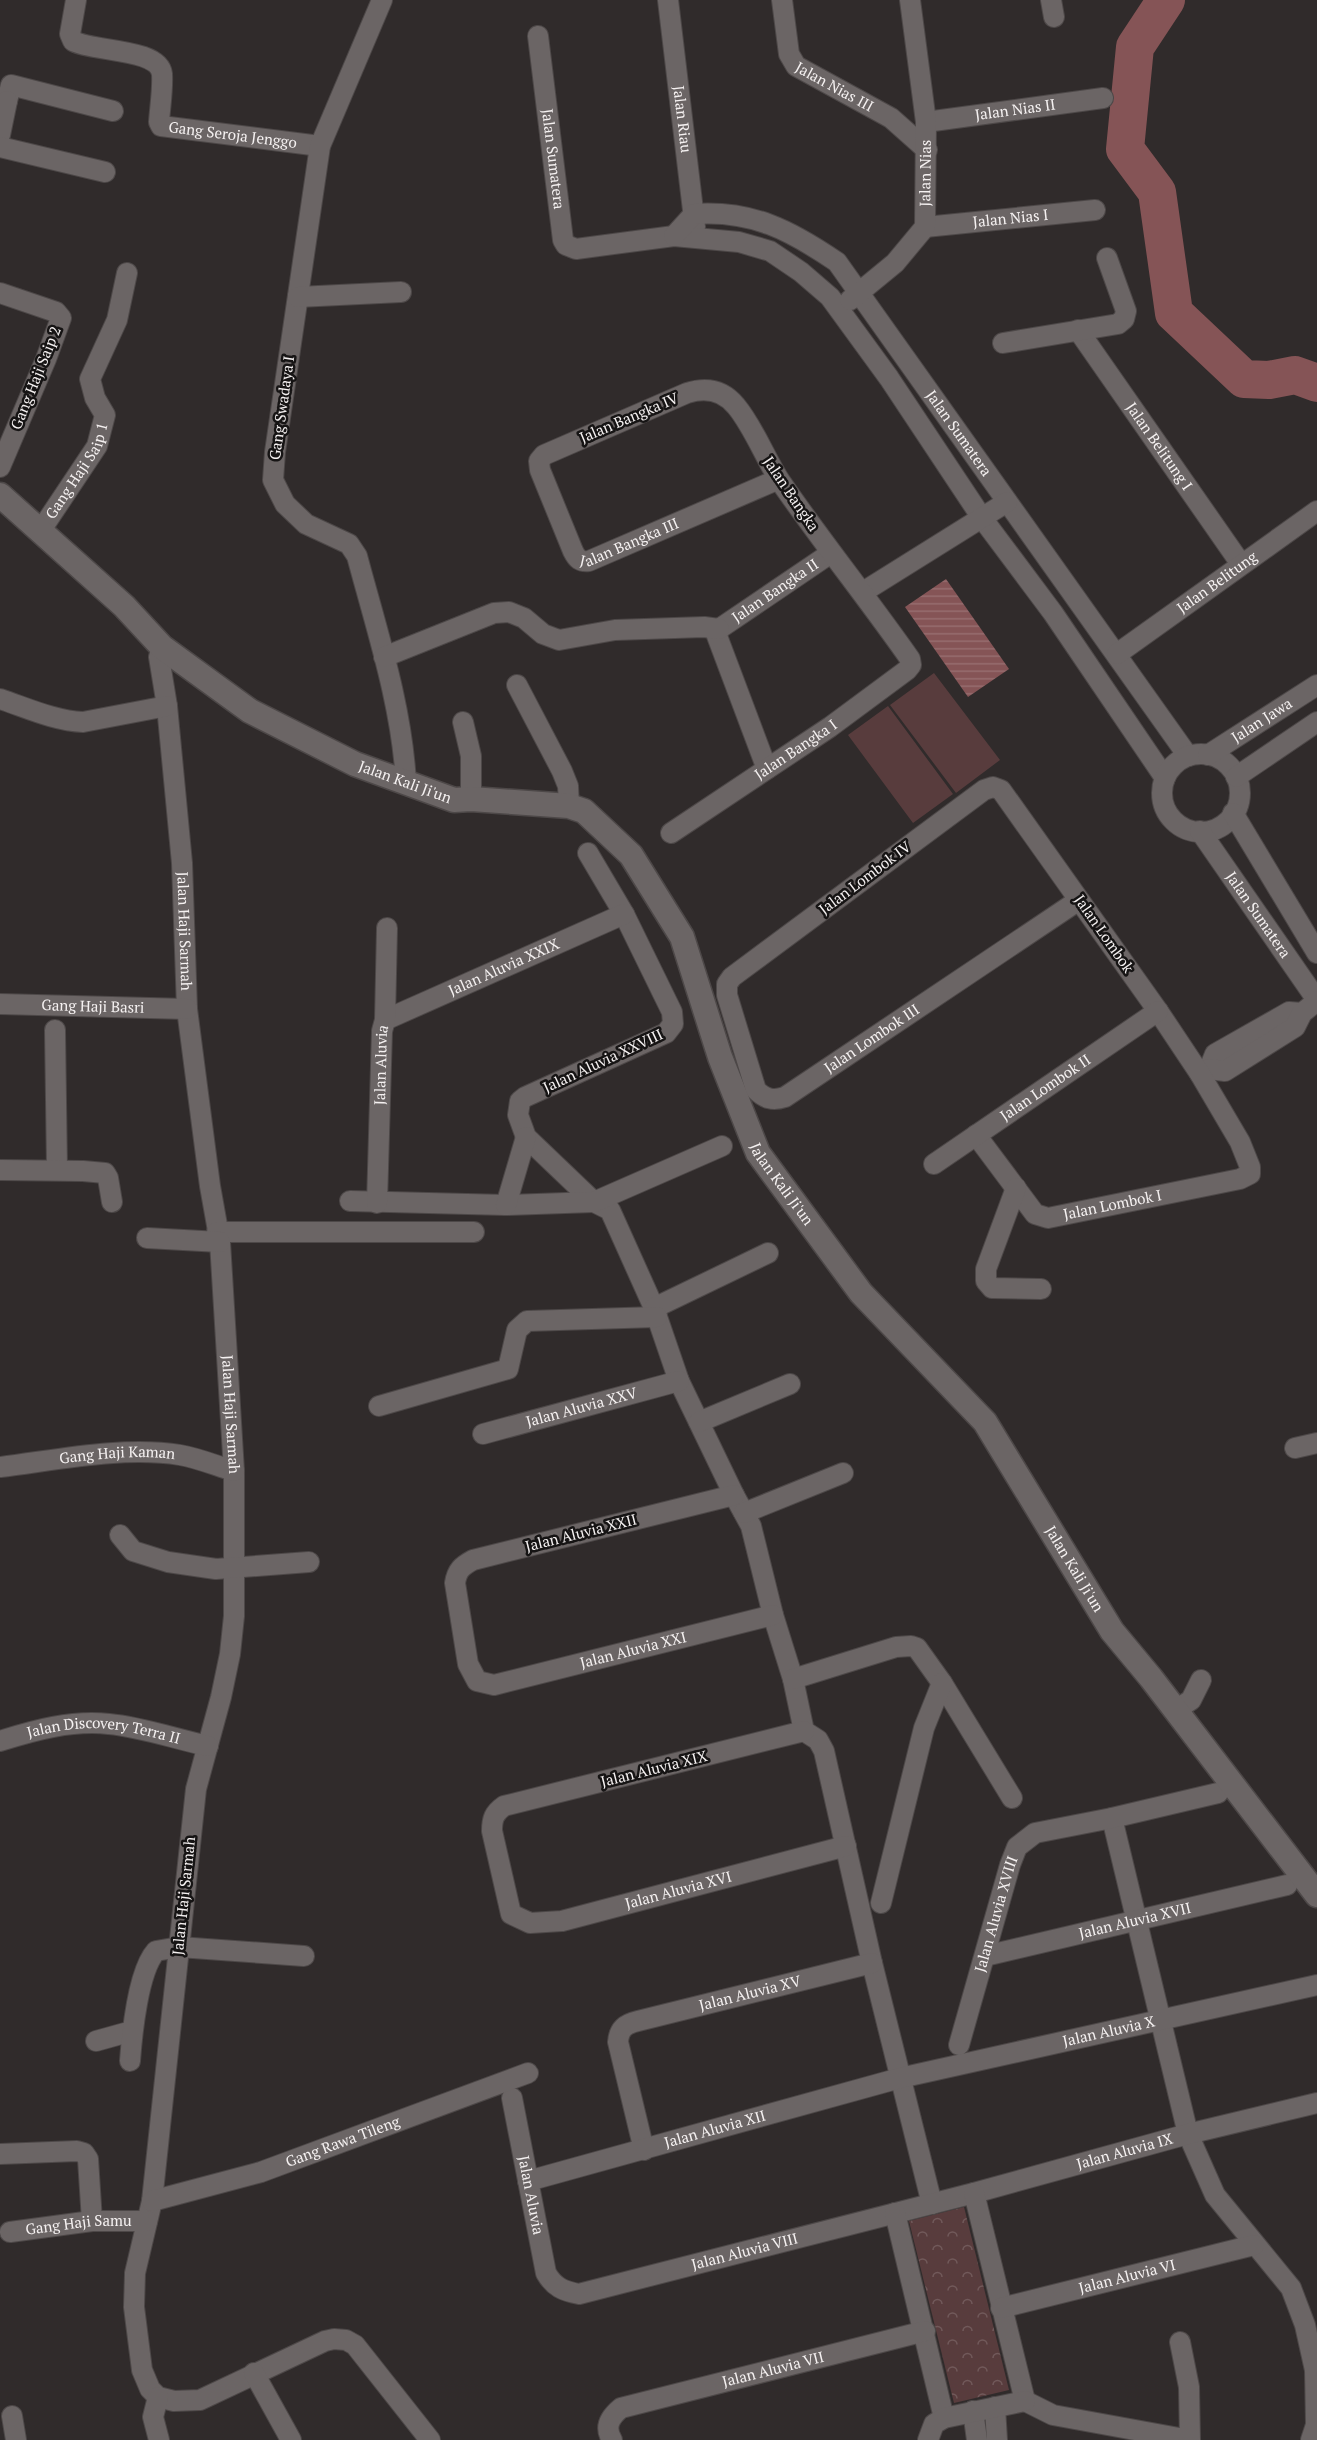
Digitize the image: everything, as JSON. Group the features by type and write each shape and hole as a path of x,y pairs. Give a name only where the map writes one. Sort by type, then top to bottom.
{"street":[{"name":"Gang Seroja Jenggo","path":"76,0 70,34 74,40 146,57 159,64 162,73 159,122 161,126 169,129 320,146"},
{"name":"Gang Swadaya I","path":"382,0 320,146 275,452 273,480 285,504 306,524 349,544 357,556 384,657 404,749 406,783"},
{"name":"Jalan Riau","path":"668,0 696,239"},
{"name":"Jalan Nias III","path":"782,0 789,54 796,66 891,118 927,150"},
{"name":"Jalan Nias","path":"839,309 895,263 925,227 926,123 910,0"},
{"name":"Jalan Sumatera","path":"538,36 563,240 566,245 576,249 674,236 696,239 715,238 770,251 801,272 830,297 889,378 982,518 1053,613 1165,778"},
{"path":"0,135 4,101 11,85 113,111"},
{"name":"Jalan Nias II","path":"926,123 1103,98"},
{"path":"0,147 105,172"},
{"name":"Jalan Nias I","path":"925,227 1095,210"},
{"path":"674,236 694,214"},
{"name":"Jalan Sumatera","path":"694,214 744,216 777,226 837,262 1117,654 1198,755"},
{"path":"1003,343 1118,324 1124,319 1126,311 1107,258"},
{"name":"Gang Haji Saip 1","path":"40,530 97,446 105,414 95,398 90,379 117,320 127,273"},
{"path":"298,297 401,292"},
{"name":"Gang Haji Saip 2","path":"0,293 57,312 61,318 0,467"},
{"name":"Jalan Belitung I","path":"1078,330 1241,564"},
{"name":"Jalan Bangka IV","path":"539,461 544,455 687,393 704,389 723,394"},
{"name":"Jalan Bangka","path":"723,394 736,406 778,478 910,659"},
{"name":"Jalan Bangka III","path":"539,461 540,470 573,551 582,561 589,561 778,478"},
{"path":"0,495 124,606 162,646"},
{"path":"863,592 1007,502"},
{"name":"Jalan Belitung","path":"1117,654 1317,511"},
{"name":"Jalan Bangka II","path":"718,629 831,553"},
{"path":"384,657 494,613 509,612 524,618 543,634 558,640 615,630 704,627 718,629 717,636 767,769"},
{"name":"Jalan Haji Sarmah","path":"158,2397 150,2389 142,2370 134,2307 135,2273 152,2201 196,1789 230,1654 234,1616 234,1472 219,1237 187,1009 182,863 167,705 159,657 162,646"},
{"name":"Jalan Kali Ji'un","path":"162,646 250,711 355,764 454,800 471,799 569,806 584,811 631,855 682,937 720,1057 758,1153 861,1293 985,1422 1112,1631 1176,1710 1317,1895"},
{"name":"Jalan Bangka I","path":"671,832 830,727 907,670 911,664 910,659"},
{"path":"517,685 562,771 568,786 569,806"},
{"name":"Jalan Jawa","path":"1198,755 1317,685"},
{"path":"0,699 68,722 83,722 167,705"},
{"path":"463,722 471,756 471,799"},
{"path":"1236,777 1317,722"},
{"path":"1198,755 1225,762 1236,777 1240,796 1233,813 1219,827 1200,831 1179,825 1165,809 1162,799 1165,778 1178,761 1198,755"},
{"name":"Jalan Lombok IV","path":"727,984 732,977 984,790 997,788 1006,795"},
{"name":"Jalan Lombok","path":"1006,795 1158,1011 1205,1072 1240,1142 1250,1167 1250,1174"},
{"name":"Jalan Sumatera","path":"1233,813 1317,953"},
{"name":"Jalan Sumatera","path":"1200,831 1312,1005"},
{"path":"588,853 624,914"},
{"name":"Jalan Lombok III","path":"727,984 727,995 756,1090 764,1097 777,1100 785,1097 1079,900"},
{"name":"Jalan Aluvia XXIX","path":"385,1020 624,914"},
{"name":"Jalan Aluvia XXVIII","path":"526,1137 518,1115 520,1101 525,1097 670,1030 674,1019 672,1012 624,914"},
{"name":"Jalan Aluvia","path":"377,1203 387,928"},
{"name":"Gang Haji Basri","path":"0,1004 187,1009"},
{"path":"1205,1072 1215,1054 1289,1012 1312,1005"},
{"name":"Jalan Lombok II","path":"934,1164 1158,1011"},
{"path":"56,1030 57,1170"},
{"name":"Jalan Lombok I","path":"976,1135 1035,1214 1048,1218 1240,1179 1250,1174"},
{"path":"506,1205 526,1137 594,1202 610,1210 655,1313 679,1381 751,1526 773,1616 793,1679 804,1731 818,1740 824,1751 872,1963 932,2204"},
{"path":"350,1201 506,1205 594,1202 722,1146"},
{"path":"0,1170 105,1173 112,1202"},
{"path":"1016,1188 986,1269 986,1281 992,1287 1041,1288"},
{"path":"147,1238 474,1232"},
{"path":"379,1406 508,1369 517,1330 527,1321 655,1313 768,1253"},
{"name":"Jalan Aluvia XXV","path":"483,1434 679,1381"},
{"path":"699,1422 790,1384"},
{"path":"1295,1448 1317,1443"},
{"name":"Gang Haji Kaman","path":"0,1467 110,1454 149,1454 181,1455 234,1472"},
{"path":"744,1513 843,1473"},
{"name":"Jalan Aluvia XXII","path":"494,1685 477,1681 468,1664 456,1597 456,1573 463,1566 473,1560 734,1495"},
{"path":"120,1536 133,1551 168,1562 216,1569 309,1562"},
{"name":"Jalan Aluvia XXI","path":"494,1685 773,1616"},
{"path":"793,1679 896,1647 917,1648 942,1683 1012,1798"},
{"path":"1176,1710 1191,1700 1201,1680"},
{"path":"881,1903 922,1737 942,1683"},
{"name":"Jalan Discovery Terra II","path":"0,1741 40,1729 75,1724 109,1724 208,1746"},
{"name":"Jalan Aluvia XIX","path":"511,1914 492,1831 492,1820 496,1812 504,1806 804,1731"},
{"name":"Jalan Aluvia XVIII","path":"959,2045 1017,1847 1035,1833 1218,1793"},
{"path":"1112,1818 1188,2134 1215,2195 1291,2288 1305,2325 1315,2370 1316,2425 1311,2440"},
{"name":"Jalan Aluvia XVI","path":"511,1914 530,1923 562,1921 846,1846"},
{"name":"Jalan Aluvia XVII","path":"985,1956 1287,1886"},
{"path":"130,2061 132,2031 141,1990 153,1954 159,1950 178,1947 304,1956"},
{"name":"Jalan Aluvia XV","path":"644,2150 618,2042 619,2033 628,2023 872,1963"},
{"name":"Jalan Aluvia X","path":"900,2078 1317,1984"},
{"path":"96,2041 132,2031"},
{"name":"Gang Rawa Tileng","path":"152,2201 270,2169 528,2073"},
{"name":"Jalan Aluvia XII","path":"528,2181 900,2078"},
{"name":"Jalan Aluvia","path":"512,2098 546,2273 558,2288"},
{"name":"Jalan Aluvia IX","path":"932,2204 1188,2134 1317,2103"},
{"path":"0,2154 77,2151 84,2153 88,2159 92,2222"},
{"path":"974,2193 1025,2401"},
{"name":"Jalan Aluvia VIII","path":"558,2288 579,2294 587,2293 932,2204"},
{"path":"895,2213 944,2418"},
{"name":"Gang Haji Samu","path":"10,2232 92,2222 147,2221"},
{"name":"Jalan Aluvia VI","path":"1001,2308 1254,2244"},
{"name":"Jalan Aluvia VII","path":"612,2440 608,2423 621,2409 925,2331"},
{"path":"159,2440 153,2417 158,2397 174,2401 200,2400 254,2373 334,2339 346,2340 355,2345 430,2440"},
{"path":"928,2440 934,2424 944,2418 1025,2401 1053,2415 1190,2440 1189,2387 1180,2342"},
{"path":"254,2373 291,2440"},
{"path":"995,2407 997,2440"},
{"path":"974,2411 976,2440"},
{"path":"12,2416 16,2440"}],"green space":[{"path":"934,673 1000,760 956,793 890,705"},
{"path":"888,706 953,794 913,823 848,735"},
{"path":"964,2207 1009,2390 954,2403 909,2221"}],"shaded area":[{"path":"946,579 1009,669 968,697 905,607"}],"waterway":[{"path":"1166,0 1135,47 1125,149 1157,192 1174,313 1244,379 1269,380 1295,375 1317,383"}]}
